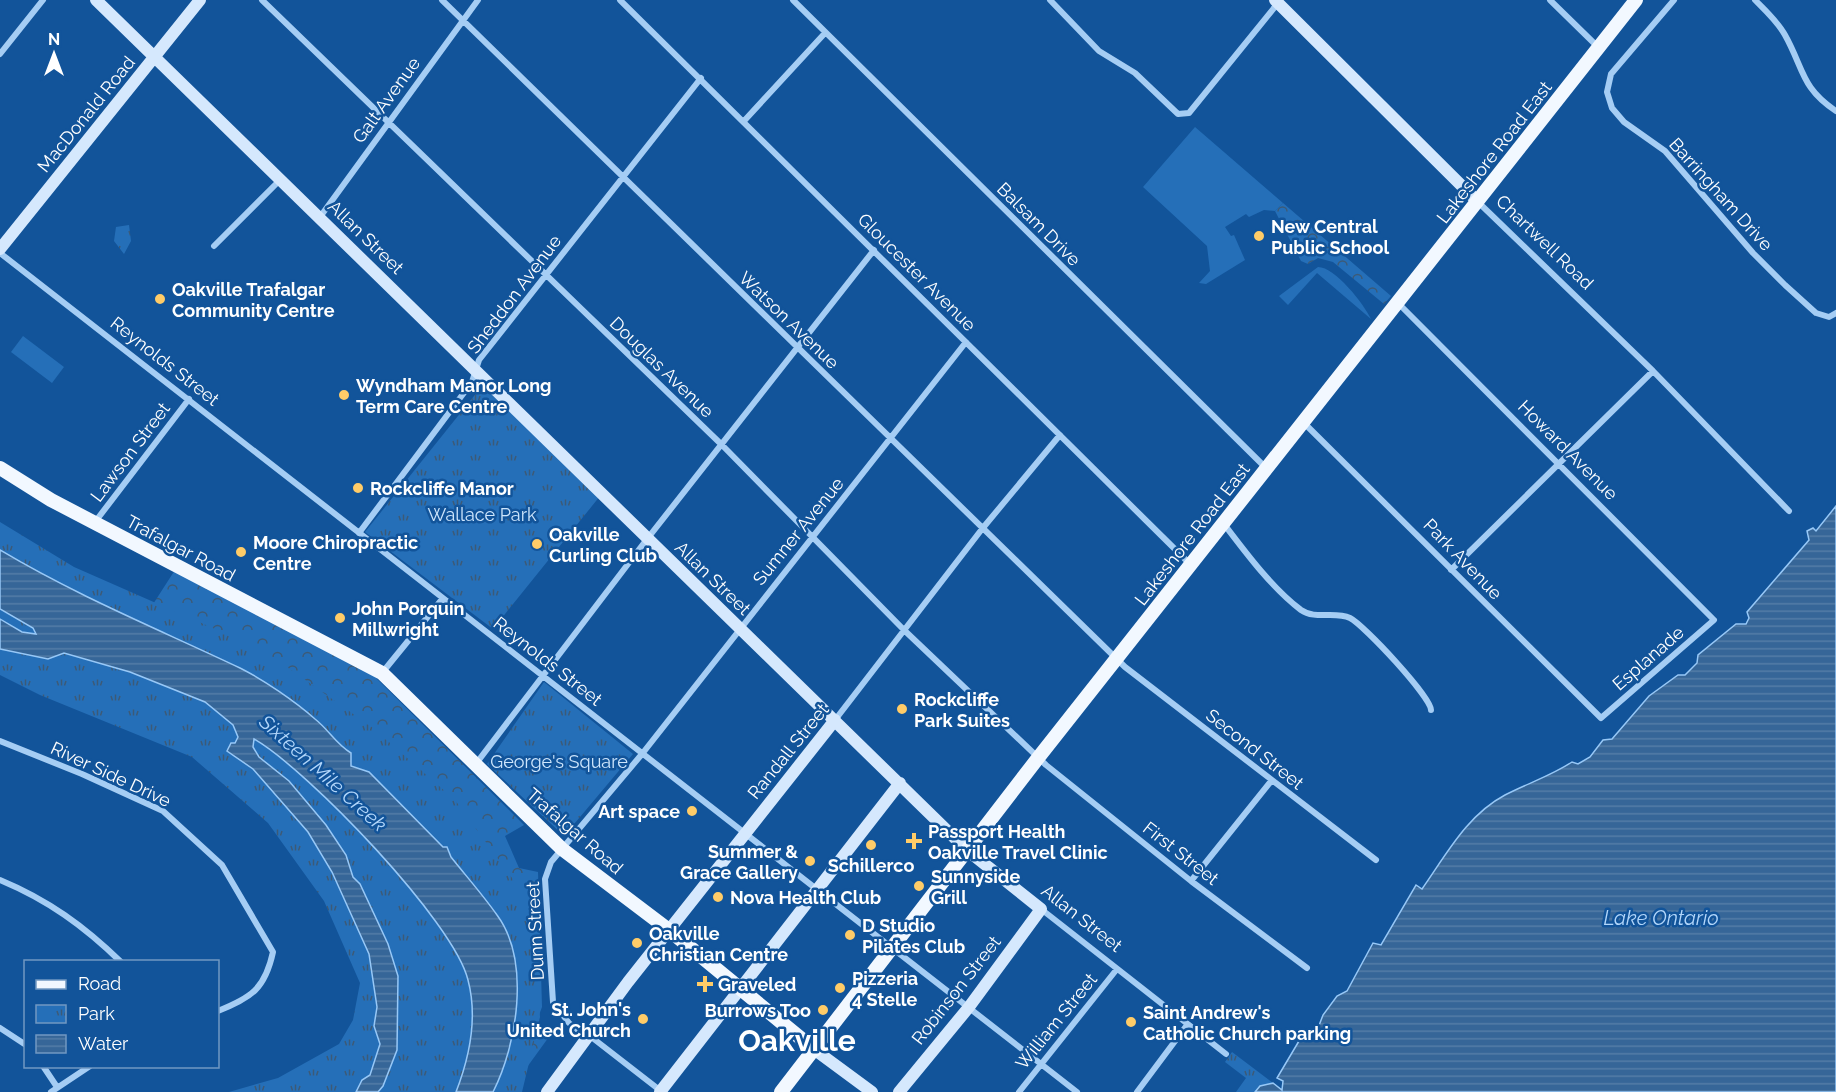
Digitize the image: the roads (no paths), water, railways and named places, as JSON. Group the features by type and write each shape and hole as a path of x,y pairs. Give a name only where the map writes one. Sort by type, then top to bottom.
{"main road":[{"name":"Lakeshore Road East","path":"781,1092 1038,758 1636,0"},
{"name":"Trafalgar Road","path":"0,468 42,495 94,523 382,673 562,849 669,930 815,1050"}],"street":[{"path":"0,54 43,0"},
{"name":"Allan Street","path":"96,0 967,850 1226,1054"},
{"name":"MacDonald Road","path":"0,251 200,0"},
{"name":"Douglas Avenue","path":"262,0 722,445 904,630 1038,758"},
{"name":"Watson Avenue","path":"442,0 1117,660"},
{"name":"Galt Avenue","path":"320,217 477,0"},
{"name":"Gloucester Avenue","path":"620,0 1191,565"},
{"name":"Balsam Drive","path":"793,0 1266,468"},
{"path":"1050,0 1107,58 1135,73 1178,114 1189,113 1276,2"},
{"path":"1550,0 1598,46"},
{"name":"Barringham Drive","path":"1674,0 1611,74 1607,92 1612,108 1624,122 1665,151 1753,253 1810,309 1825,316 1836,313"},
{"path":"1755,0 1785,35 1802,77 1819,100 1836,111"},
{"name":"Chartwell Road","path":"1276,2 1653,371 1789,511"},
{"path":"744,121 825,33"},
{"name":"Sheddon Avenue","path":"359,533 472,382 480,360 701,78"},
{"path":"214,246 281,179"},
{"path":"475,765 647,539 874,250"},
{"name":"Reynolds Street","path":"0,251 1077,1092"},
{"name":"Howard Avenue","path":"1398,303 1714,620"},
{"name":"Sumner Avenue","path":"562,849 642,754 738,629 966,342"},
{"path":"1450,570 1653,371"},
{"name":"Lawson Street","path":"94,523 189,399"},
{"name":"Park Avenue","path":"1303,422 1411,526 1450,570 1601,718"},
{"name":"Randall Street","path":"546,1092 744,833 836,720 982,529 1060,435"},
{"path":"1224,523 1266,574 1301,609 1313,614 1340,615 1360,625 1421,691 1431,704 1431,710"},
{"path":"382,673 443,597"},
{"name":"Esplanade","path":"1601,718 1714,620"},
{"name":"Second Street","path":"1117,660 1376,860"},
{"name":"River Side Drive","path":"0,741 82,774 163,811 222,865 273,952 269,972 260,989 235,1005 219,1011"},
{"name":"First Street","path":"1038,758 1191,880 1307,968"},
{"path":"1191,880 1272,780"},
{"path":"661,1092 816,888 900,783"},
{"name":"Dunn Street","path":"562,849 551,862 544,879 553,1002 569,1023 661,1092"},
{"path":"0,880 35,894 91,933 119,960"},
{"name":"Robinson Street","path":"899,1092 969,1007 1041,909"},
{"name":"William Street","path":"1019,1092 1117,969"},
{"path":"1137,1092 1187,1025"},
{"path":"0,1028 24,1044"},
{"name":"Trafalgar Road","path":"815,1050 872,1092"},
{"path":"44,1068 57,1087"},
{"path":"51,1092 87,1068"}],"water":[{"name":"Lake Ontario","path":"1836,506 1836,1092 1255,1092 1260,1086 1273,1083 1282,1090 1283,1081 1277,1078 1299,1041 1315,1036 1323,1015 1337,996 1347,991 1373,943 1381,945 1416,885 1422,889 1458,837 1479,813 1505,795 1572,762 1578,764 1590,757 1603,740 1612,739 1649,696 1678,675 1685,675 1697,663 1698,655 1736,624 1746,624 1749,618 1747,612 1809,540 1807,531 1813,528 1816,531"},
{"name":"Sixteen Mile Creek","path":"0,550 89,598 240,668 279,692 315,719 351,753 351,766 369,772 443,847 447,847 451,857 497,915 508,934 514,955 517,1003 514,1027 509,1051 493,1092 456,1092 469,1051 472,1023 471,994 457,954 436,922 376,849 342,814 278,756 254,739 253,747 259,757 289,781 326,825 346,855 353,877 360,884 388,944 398,976 397,1050 383,1086 378,1092 356,1092 362,1080 370,1075 380,1044 374,1026 377,1007 369,954 332,872 308,832 253,769 227,751 238,737 233,725 205,702 130,672 64,653 48,659 0,649 0,619 22,632 36,634 33,628 0,609"}],"place":[{"name":"New Central Public School","path":"1259,236"},
{"name":"Oakville Trafalgar Community Centre","path":"160,299"},
{"name":"Wyndham Manor Long Term Care Centre","path":"344,395"},
{"name":"Rockcliffe Manor","path":"358,488"},
{"name":"Oakville Curling Club","path":"537,544"},
{"name":"Moore Chiropractic Centre","path":"241,552"},
{"name":"John Porquin Millwright","path":"340,618"},
{"name":"Rockcliffe Park Suites","path":"902,709"},
{"name":"Art space","path":"692,811"},
{"name":"Passport Health Oakville Travel Clinic","path":"914,841"},
{"name":"Schillerco","path":"871,845"},
{"name":"Summer & Grace Gallery","path":"810,861"},
{"name":"Sunnyside Grill","path":"919,886"},
{"name":"Nova Health Club","path":"718,897"},
{"name":"D Studio Pilates Club","path":"850,935"},
{"name":"Oakville Christian Centre","path":"637,943"},
{"name":"Graveled","path":"705,984"},
{"name":"Pizzeria 4 Stelle","path":"840,988"},
{"name":"Burrows Too","path":"823,1010"},
{"name":"St. John's United Church","path":"643,1019"},
{"name":"Saint Andrew's Catholic Church parking","path":"1131,1022"}],"district":[{"name":"Oakville","path":"797,1040"}],"park label":[{"name":"Wallace Park","path":"482,514"},
{"name":"George's Square","path":"559,761"}]}
